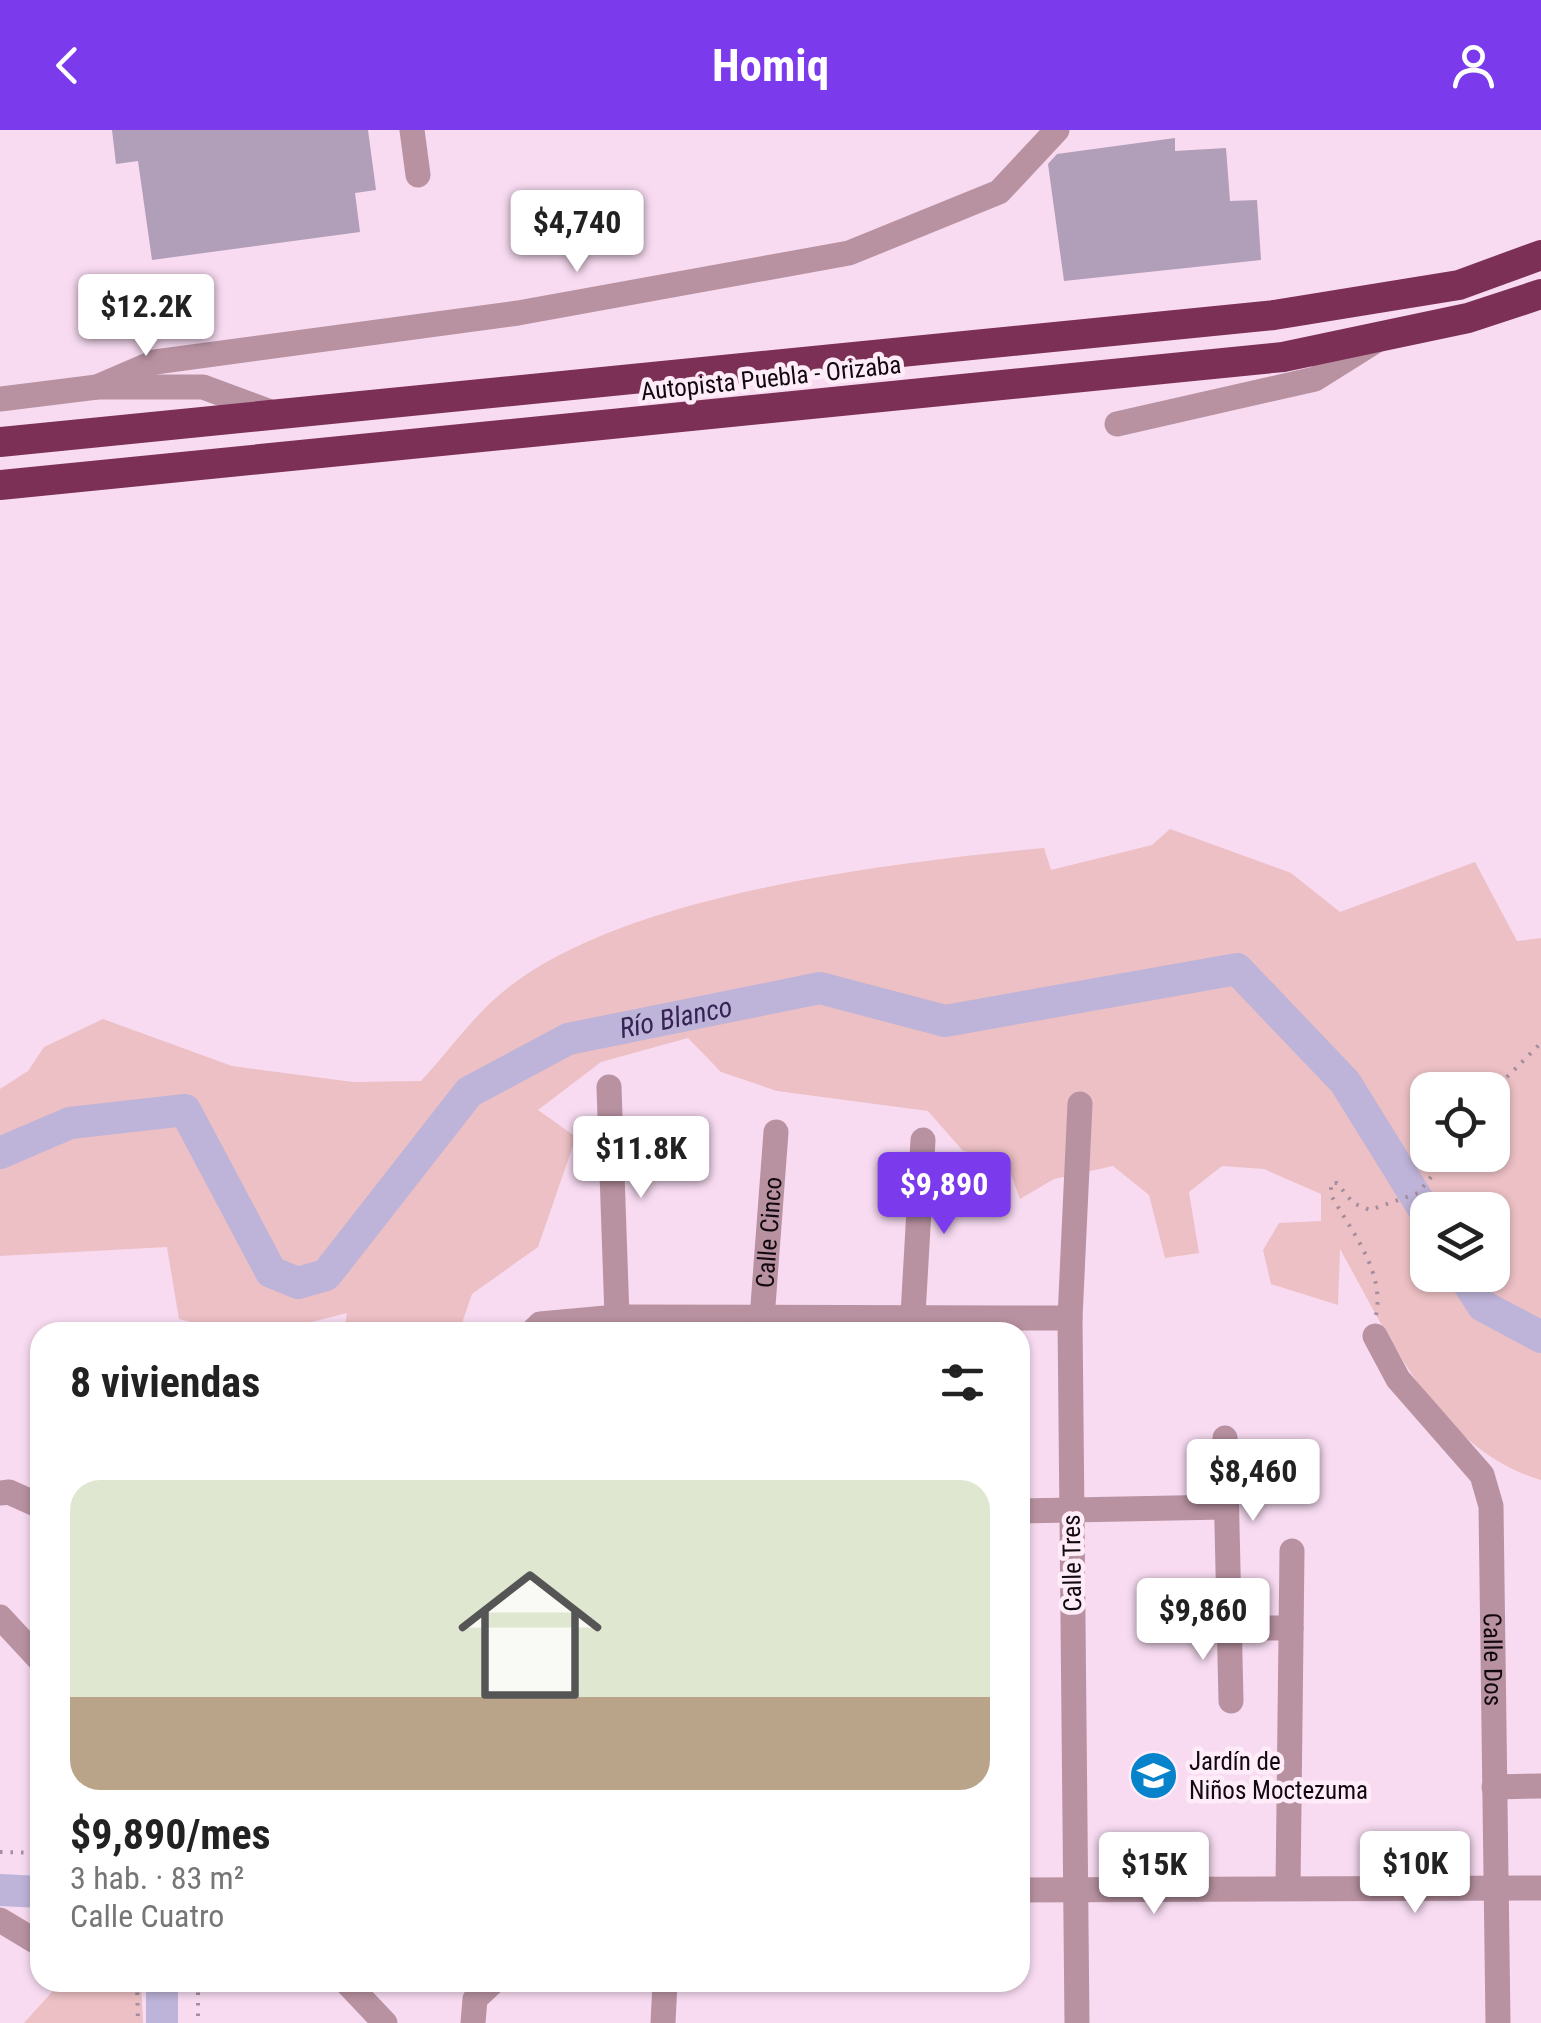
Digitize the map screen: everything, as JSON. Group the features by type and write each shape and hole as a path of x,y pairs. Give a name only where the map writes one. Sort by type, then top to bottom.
{"highway":[{"name":"Autopista Puebla - Orizaba","path":"0,442 1274,315 1459,286 1541,255"},
{"name":"Autopista Puebla - Orizaba","path":"0,485 1283,357 1468,318 1541,294"}],"street":[{"path":"412,130 418,175"},
{"path":"97,387 155,362 518,313 849,253 999,192 1057,130"},
{"path":"1117,424 1315,379 1382,336"},
{"path":"0,398 97,387 203,387 281,416"},
{"path":"609,1086 617,1317"},
{"name":"Calle Tres","path":"1077,2023 1070,1318 1080,1104"},
{"name":"Calle Cinco","path":"761,1322 776,1132"},
{"path":"912,1322 923,1140"},
{"path":"584,1322 617,1317 651,1322"},
{"path":"991,1322 1070,1318"},
{"name":"Calle Dos","path":"1375,1336 1398,1378 1482,1475 1488,1488 1498,2023"},
{"path":"1225,1438 1232,1701"},
{"path":"0,1493 30,1503"},
{"path":"1030,1511 1225,1506"},
{"path":"1288,1888 1292,1551"},
{"path":"0,1617 30,1649"},
{"path":"1230,1623 1242,1628 1292,1628"},
{"path":"1494,1787 1541,1786"},
{"path":"1030,1890 1541,1888"},
{"path":"4,1922 30,1938"},
{"path":"362,1992 384,2023"},
{"path":"473,2023 475,1999 482,1992"},
{"path":"664,1992 664,2023"}],"path":[{"path":"1510,1074 1541,1043"},
{"path":"1375,1336 1379,1294 1375,1275 1331,1194 1331,1184 1338,1182 1361,1209 1418,1193 1435,1172"},
{"path":"0,1852 30,1854"},
{"path":"137,1992 138,2023"},
{"path":"198,1992 198,2023"}],"shaded area":[{"path":"1170,829 1291,873 1340,912 1475,862 1517,941 1541,938 1541,1480 1505,1465 1445,1417 1398,1352 1340,1249 1338,1305 1271,1284 1263,1250 1279,1223 1321,1221 1321,1194 1264,1169 1222,1166 1189,1192 1199,1253 1165,1258 1149,1195 1113,1166 1054,1179 1020,1199 1006,1160 963,1151 928,1111 777,1091 721,1072 688,1038 601,1062 538,1110 576,1137 538,1247 472,1294 462,1322 346,1322 347,1313 309,1322 192,1322 179,1319 167,1247 0,1256 0,1089 28,1071 44,1047 103,1019 232,1066 353,1082 421,1081 504,991 555,957 617,929 762,888 912,863 1044,848 1051,870 1152,845"},
{"path":"52,1992 141,1992 143,2023 24,2023"}],"building":[{"path":"112,130 368,130 376,190 355,193 360,232 152,260 138,161 116,164"},
{"path":"1175,138 1175,151 1226,148 1230,201 1257,200 1261,260 1064,281 1048,164 1057,154"}],"waterway":[{"name":"Río Blanco","path":"0,1153 70,1123 185,1110 271,1272 298,1283 326,1275 469,1092 568,1039 820,988 945,1021 1237,969 1345,1082 1413,1192"},
{"name":"Río Blanco","path":"1474,1292 1483,1306 1541,1337"},
{"path":"0,1890 30,1892"},
{"path":"162,1992 162,2023"}],"place":[{"name":"Jardín de Niños Moctezuma","path":"1154,1775"}]}
